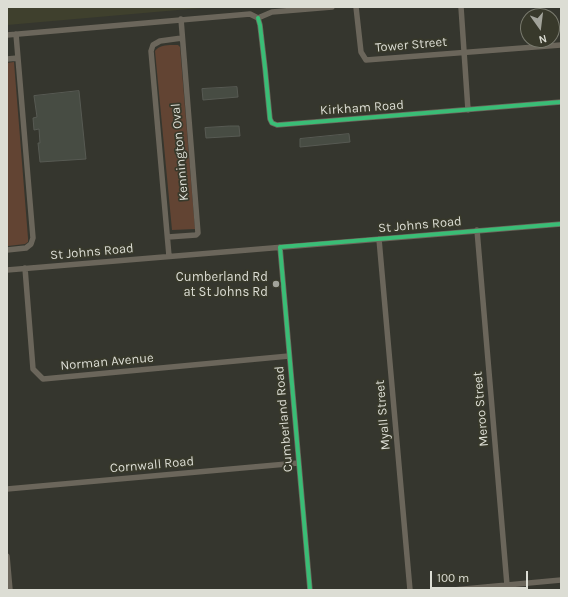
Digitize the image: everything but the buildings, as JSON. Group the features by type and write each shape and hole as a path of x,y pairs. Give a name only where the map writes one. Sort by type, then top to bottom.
{"street":[{"path":"7,35 250,14 258,18 272,12 332,7"},
{"name":"Tower Street","path":"356,7 361,52 366,60 464,52"},
{"path":"461,7 468,110"},
{"name":"Kirkham Road","path":"258,18 270,119 272,123 277,125 561,102"},
{"name":"Kennington Oval","path":"168,237 196,235 198,233 181,19"},
{"path":"7,250 26,248 31,244 33,238 16,34"},
{"name":"Kennington Oval","path":"169,256 151,51 153,45 160,42 182,38"},
{"path":"464,52 561,45"},
{"path":"7,59 18,58"},
{"name":"St Johns Road","path":"7,270 561,224"},
{"name":"Meroo Street","path":"477,230 507,585"},
{"name":"Myall Street","path":"379,239 410,590"},
{"name":"Cumberland Road","path":"280,247 288,356 310,590"},
{"name":"Norman Avenue","path":"25,268 33,369 43,380 288,356"},
{"name":"Cornwall Road","path":"7,489 298,463"},
{"path":"7,556 10,590"},
{"path":"453,590 561,580"}],"shaded area":[{"path":"7,7 212,7 7,25"},
{"path":"178,45 180,47 195,229 172,230 155,51 162,46"},
{"path":"14,62 28,242 25,244 8,246 7,63"}],"cycle path":[{"path":"258,18 270,119 272,123 277,125 561,102"},
{"path":"310,590 280,247 561,224"}],"place":[{"name":"Cumberland Rd at St Johns Rd","path":"276,284"}]}
